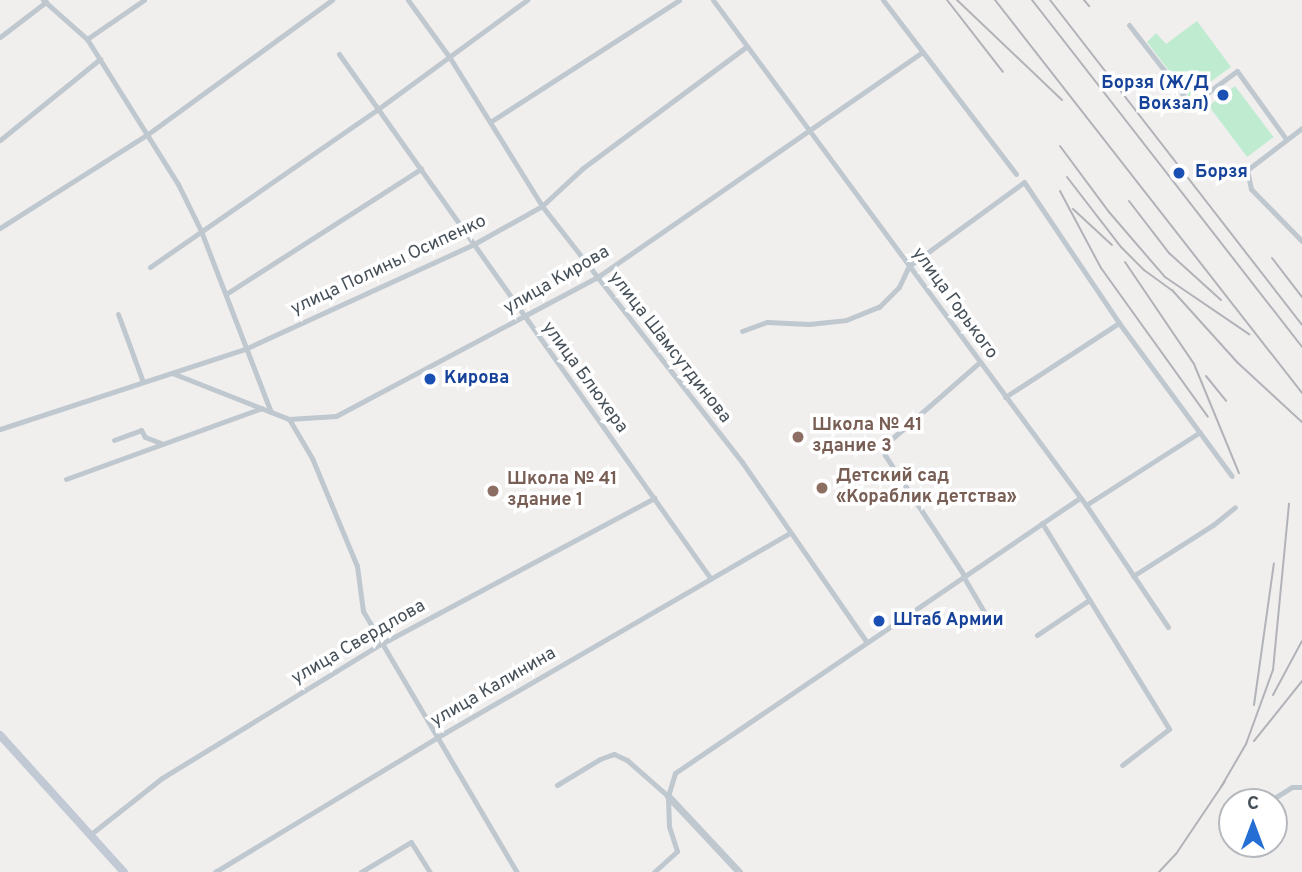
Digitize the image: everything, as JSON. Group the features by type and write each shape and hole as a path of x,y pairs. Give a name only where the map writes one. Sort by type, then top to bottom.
{"main road":[{"path":"0,735 124,872"}],"street":[{"path":"87,39 144,0"},
{"path":"0,228 148,134 332,0"},
{"name":"улица Шамсутдинова","path":"408,0 450,58 542,206 742,462 866,641"},
{"path":"150,267 450,58 527,0"},
{"path":"490,122 679,0"},
{"name":"улица Горького","path":"713,0 1086,505 1168,627"},
{"path":"883,0 1016,174"},
{"path":"0,37 44,1 87,39 148,134 201,231 271,412"},
{"path":"1129,25 1191,105 1237,71 1286,139"},
{"name":"улица Полины Осипенко","path":"0,429 245,349 474,244 542,206 583,169 747,46"},
{"name":"улица Кирова","path":"172,373 289,419 336,416 596,278 922,52"},
{"name":"улица Блюхера","path":"339,54 523,317 712,579"},
{"path":"0,139 100,60"},
{"path":"1302,128 1247,170 1251,189 1302,241"},
{"path":"226,294 421,169"},
{"path":"742,331 767,322 809,324 857,315 879,307 899,287 909,266 1024,182 1119,323 1232,476"},
{"path":"118,314 142,382"},
{"path":"1005,397 1119,323"},
{"path":"980,362 887,443 884,455 964,576 989,620"},
{"path":"66,479 262,408"},
{"path":"289,419 312,457 356,566 363,611 516,872"},
{"path":"114,440 141,430 145,437 163,444"},
{"path":"1086,505 1200,432"},
{"name":"улица Свердлова","path":"91,834 162,778 381,644 654,498"},
{"path":"654,872 677,851 669,827 668,796 675,773 1080,498"},
{"path":"1133,576 1213,525 1235,507"},
{"path":"1042,523 1169,729 1122,765"},
{"name":"улица Калинина","path":"215,872 436,738 790,533"},
{"path":"1037,635 1089,600"},
{"path":"557,785 600,759 614,754 627,760 668,796 739,872"},
{"path":"361,872 411,842 430,872"}],"green space":[{"path":"1197,21 1231,67 1189,97 1147,42 1156,33 1166,44"},
{"path":"1235,86 1274,137 1247,157 1209,106"}],"railway":[{"path":"947,0 1003,72"},
{"path":"957,0 1062,100"},
{"path":"995,0 1302,393"},
{"path":"1032,0 1302,347"},
{"path":"1050,0 1302,325"},
{"path":"1084,0 1089,6"},
{"path":"1060,146 1109,212 1165,277 1249,334"},
{"path":"1067,177 1121,247 1144,270 1172,290 1238,363 1302,422"},
{"path":"1060,191 1101,268 1208,417"},
{"path":"1129,201 1169,253 1221,300"},
{"path":"1073,209 1112,245"},
{"path":"1272,258 1302,297"},
{"path":"1125,262 1194,364 1239,473"},
{"path":"1206,376 1226,401"},
{"path":"1221,787 1246,744 1273,670 1289,504"},
{"path":"1254,705 1274,563"},
{"path":"1273,695 1302,641"},
{"path":"1254,741 1302,681"},
{"path":"1159,872 1176,854 1225,781"}],"place":[{"name":"Борзя (Ж/Д Вокзал)","path":"1223,95"},
{"name":"Борзя","path":"1179,173"},
{"name":"Кирова","path":"430,379"},
{"name":"Школа № 41 здание 3","path":"798,437"},
{"name":"Детский сад «Кораблик детства»","path":"822,488"},
{"name":"Школа № 41 здание 1","path":"493,491"},
{"name":"Штаб Армии","path":"879,621"}]}
